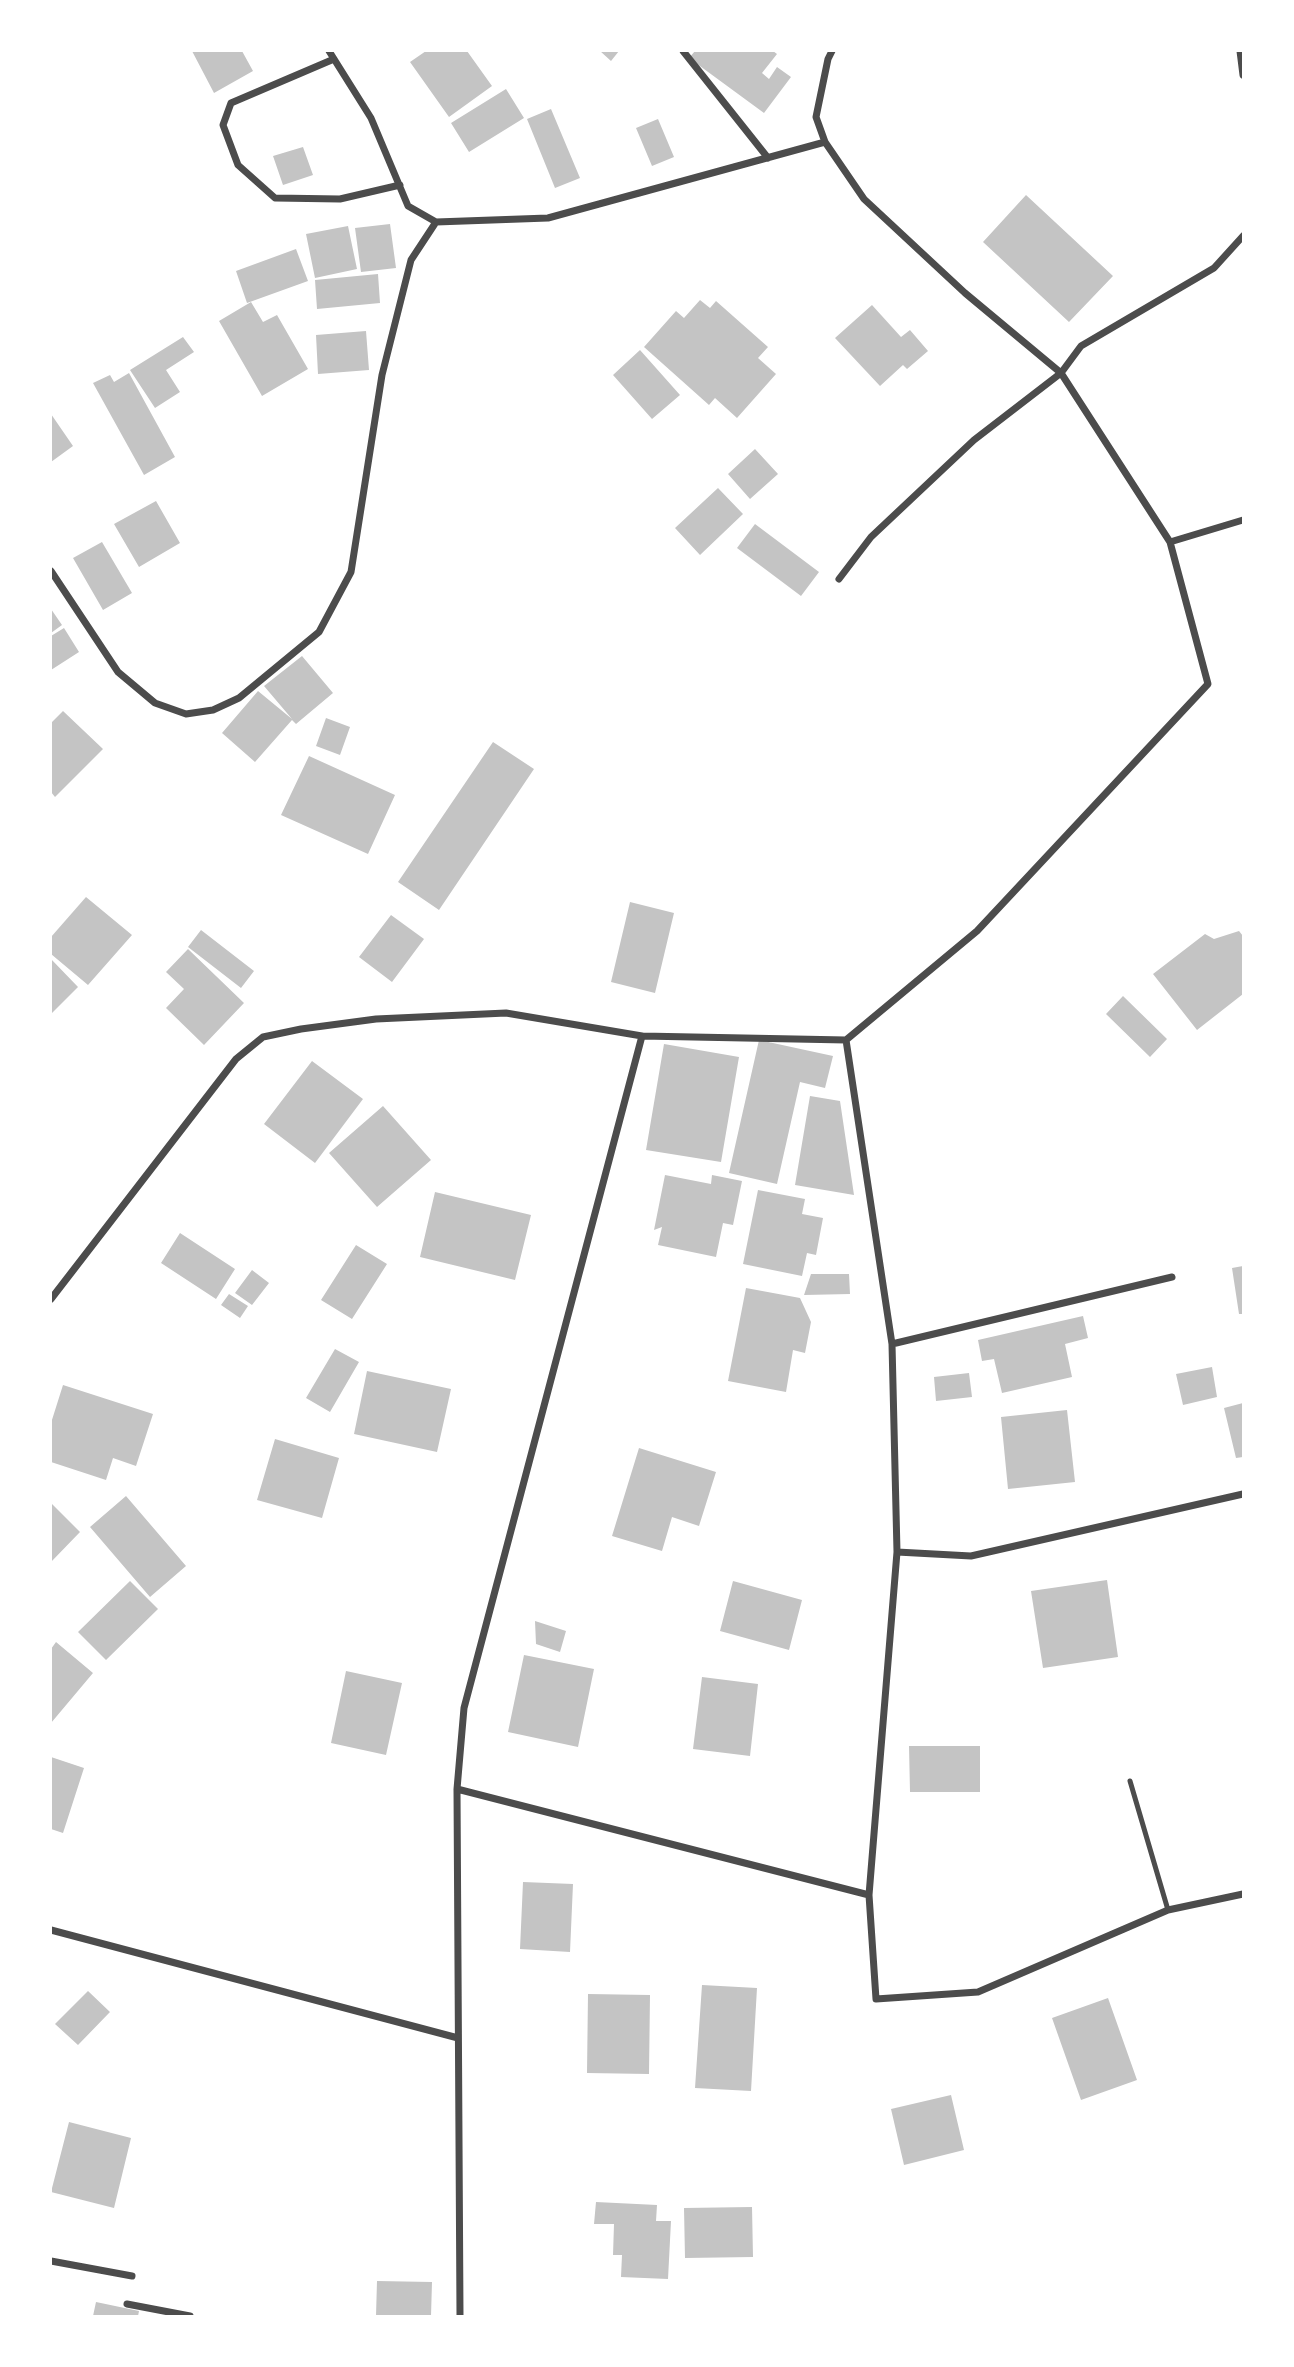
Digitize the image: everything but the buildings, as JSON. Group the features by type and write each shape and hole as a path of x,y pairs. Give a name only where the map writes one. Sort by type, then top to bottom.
{"street":[{"path":"329,51 371,118 408,206 436,222 548,218 825,142"},
{"path":"683,51 768,158"},
{"path":"51,1299 236,1059 263,1037 376,1019 506,1013 642,1036 846,1040 977,931 1208,684 1170,542 1061,373 965,292 864,199 825,142 816,117 832,51"},
{"path":"1240,51 1243,75"},
{"path":"334,59 231,103 223,125 238,165 275,198 340,199 400,185"},
{"path":"51,571 118,672 155,703 186,714 213,710 239,698 319,632 351,572 382,375 411,260 436,222"},
{"path":"839,579 871,537 974,440 1061,373 1081,346 1214,268 1243,236"},
{"path":"1170,542 1243,520"},
{"path":"460,2316 457,1789 464,1708 642,1036"},
{"path":"846,1040 892,1344 897,1552 869,1895 876,1999 978,1992 1168,1910 1243,1894"},
{"path":"892,1344 1172,1277"},
{"path":"897,1552 971,1556 1243,1494"},
{"path":"457,1789 869,1895"},
{"path":"51,1930 458,2038"},
{"path":"51,2261 132,2276"},
{"path":"127,2304 190,2316"}],"lane":[{"path":"1130,1780 1168,1910"}]}
